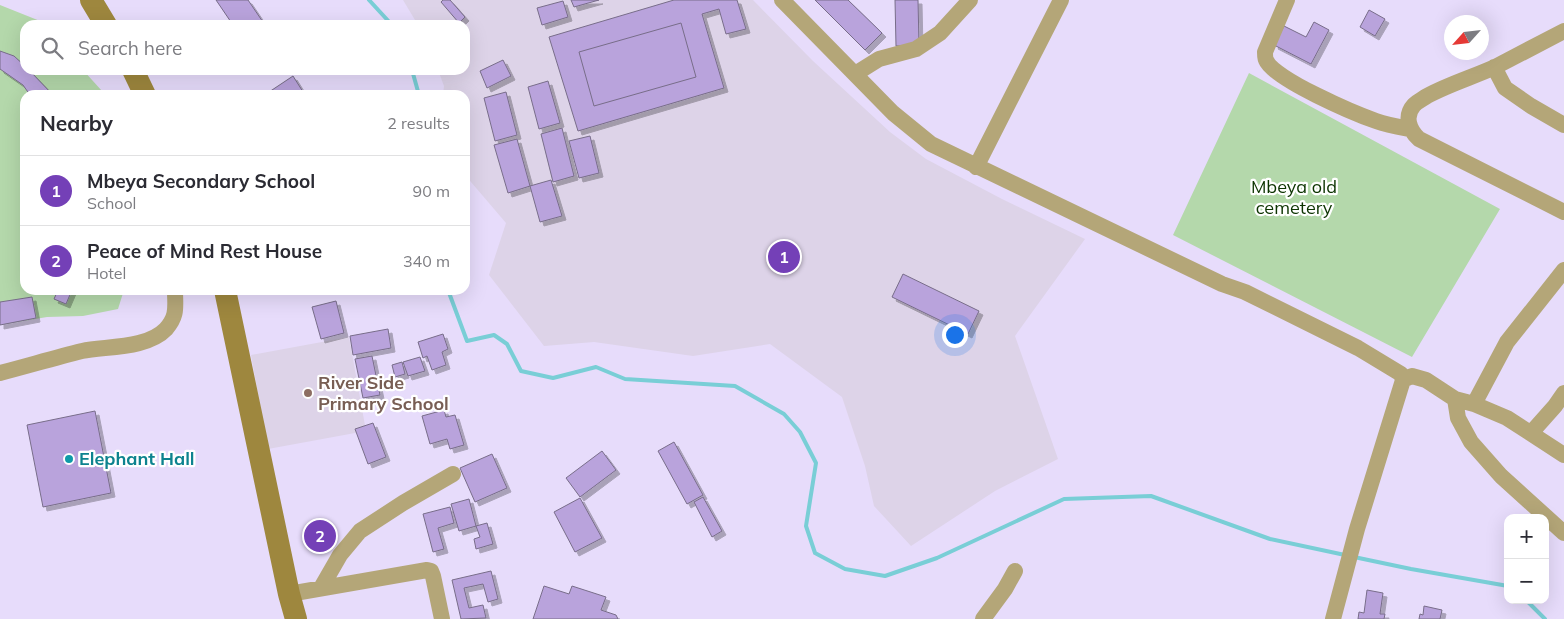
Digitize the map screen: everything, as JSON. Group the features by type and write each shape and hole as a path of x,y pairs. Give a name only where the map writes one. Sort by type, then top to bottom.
{"street":[{"path":"91,0 103,20"},
{"path":"782,0 893,113 931,144 1222,284 1245,292 1349,344 1401,374 1404,380 1357,529 1333,619"},
{"path":"855,74 879,59 916,48 940,32 970,0"},
{"path":"976,167 1061,0"},
{"path":"1287,0 1265,52 1269,65 1281,76 1344,109 1378,122 1410,129 1419,139 1564,212"},
{"path":"1410,129 1409,119 1415,104 1441,89 1494,67 1564,31"},
{"path":"1494,67 1505,88 1564,125"},
{"path":"135,75 142,90"},
{"path":"1474,404 1507,342 1564,270"},
{"path":"0,373 84,351 129,345 149,339 164,330 176,316 176,295"},
{"path":"226,295 289,594 296,619"},
{"path":"1404,380 1412,376 1426,380 1455,399 1474,404 1507,418 1564,455"},
{"path":"1530,433 1555,406 1564,392"},
{"path":"1455,399 1458,418 1471,442 1501,476 1564,533"},
{"path":"321,588 340,555 360,531 453,474"},
{"path":"289,594 427,570 433,576 442,619"},
{"path":"983,619 1006,589 1015,571"}],"shaded area":[{"path":"403,0 753,0 813,61 890,132 926,159 1002,199 1085,239 1015,336 1058,459 995,491 911,546 874,506 865,466 842,397 770,344 693,356 594,342 544,346 489,275 506,223 470,181 470,90 444,90 440,75 470,75 470,20 415,20"},
{"name":"River Side Primary School","path":"349,337 366,431 268,449 251,355"}],"green space":[{"path":"0,5 38,20 20,20 20,75 88,75 101,90 20,90 20,295 122,295 118,309 83,316 47,317 0,325"},
{"name":"Mbeya old cemetery","path":"1249,73 1500,209 1412,357 1173,235"}],"building":[{"path":"216,0 248,0 262,20 230,20"},
{"path":"443,0 450,0 465,17 462,20 456,20 441,2"},
{"path":"571,0 599,0 574,7"},
{"path":"674,0 737,0 746,29 726,34 719,9 702,14 724,88 578,131 549,37"},
{"path":"815,0 848,0 882,33 865,50"},
{"path":"895,0 918,0 919,45 896,46"},
{"path":"563,1 568,17 542,25 537,8"},
{"path":"1369,10 1385,19 1375,36 1360,27"},
{"path":"1314,22 1329,30 1311,64 1274,45 1284,26 1306,37"},
{"path":"681,23 696,77 594,106 579,52"},
{"path":"0,51 14,56 20,61 20,75 34,75 48,90 26,90 23,85 0,69"},
{"path":"503,60 511,76 487,88 480,71"},
{"path":"293,76 302,90 272,90"},
{"path":"548,81 560,123 539,129 528,87"},
{"path":"506,92 517,135 495,141 484,98"},
{"path":"562,128 574,176 553,182 541,134"},
{"path":"590,136 599,173 579,178 569,141"},
{"path":"517,139 530,186 508,193 494,145"},
{"path":"551,180 562,216 540,222 530,186"},
{"path":"903,274 979,311 968,334 892,297"},
{"path":"56,295 70,295 66,304 54,299"},
{"path":"32,297 36,318 0,325 0,302"},
{"path":"336,301 344,333 321,339 312,307"},
{"path":"388,329 391,348 353,355 350,336"},
{"path":"443,334 448,349 442,352 446,365 432,370 427,356 423,358 418,342"},
{"path":"372,356 380,395 363,398 355,359"},
{"path":"420,357 425,371 408,376 403,362"},
{"path":"402,362 405,374 395,377 392,365"},
{"path":"444,410 446,417 455,415 464,445 450,449 447,439 430,444 422,416"},
{"name":"Elephant Hall","path":"95,411 111,493 43,507 27,425"},
{"path":"373,423 386,457 368,464 355,429"},
{"path":"674,442 703,495 687,504 658,451"},
{"path":"602,451 616,470 580,497 566,478"},
{"path":"492,454 507,488 475,502 460,468"},
{"path":"703,497 722,531 712,537 694,502"},
{"path":"580,498 602,538 575,552 554,512"},
{"path":"469,499 476,526 459,531 451,504"},
{"path":"450,507 454,523 438,528 444,549 433,552 423,514"},
{"path":"487,523 493,544 476,549 474,539 480,537 476,526"},
{"path":"491,571 498,599 488,602 483,584 464,588 469,608 483,605 486,618 461,619 452,580"},
{"path":"544,586 569,594 572,586 606,597 601,610 616,615 618,619 533,619"},
{"path":"1367,590 1383,593 1380,614 1385,614 1384,619 1358,619 1359,612 1364,613"},
{"path":"1424,606 1442,610 1440,619 1419,619 1420,614 1423,615"}],"waterway":[{"path":"369,0 387,20"},
{"path":"413,75 418,90"},
{"path":"450,295 467,341 494,335 507,344 521,371 553,378 596,367 625,379 735,386 784,414 800,432 816,463 806,526 815,553 845,569 885,576 937,558 1064,499 1151,496 1270,539 1345,555"},
{"path":"1354,557 1504,585"},
{"path":"1530,604 1545,619"}],"place":[{"name":"Mbeya Secondary School","path":"784,257"},
{"name":"River Side Primary School","path":"308,393"},
{"name":"Elephant Hall","path":"69,459"},
{"name":"Peace of Mind Rest House","path":"320,536"}]}
